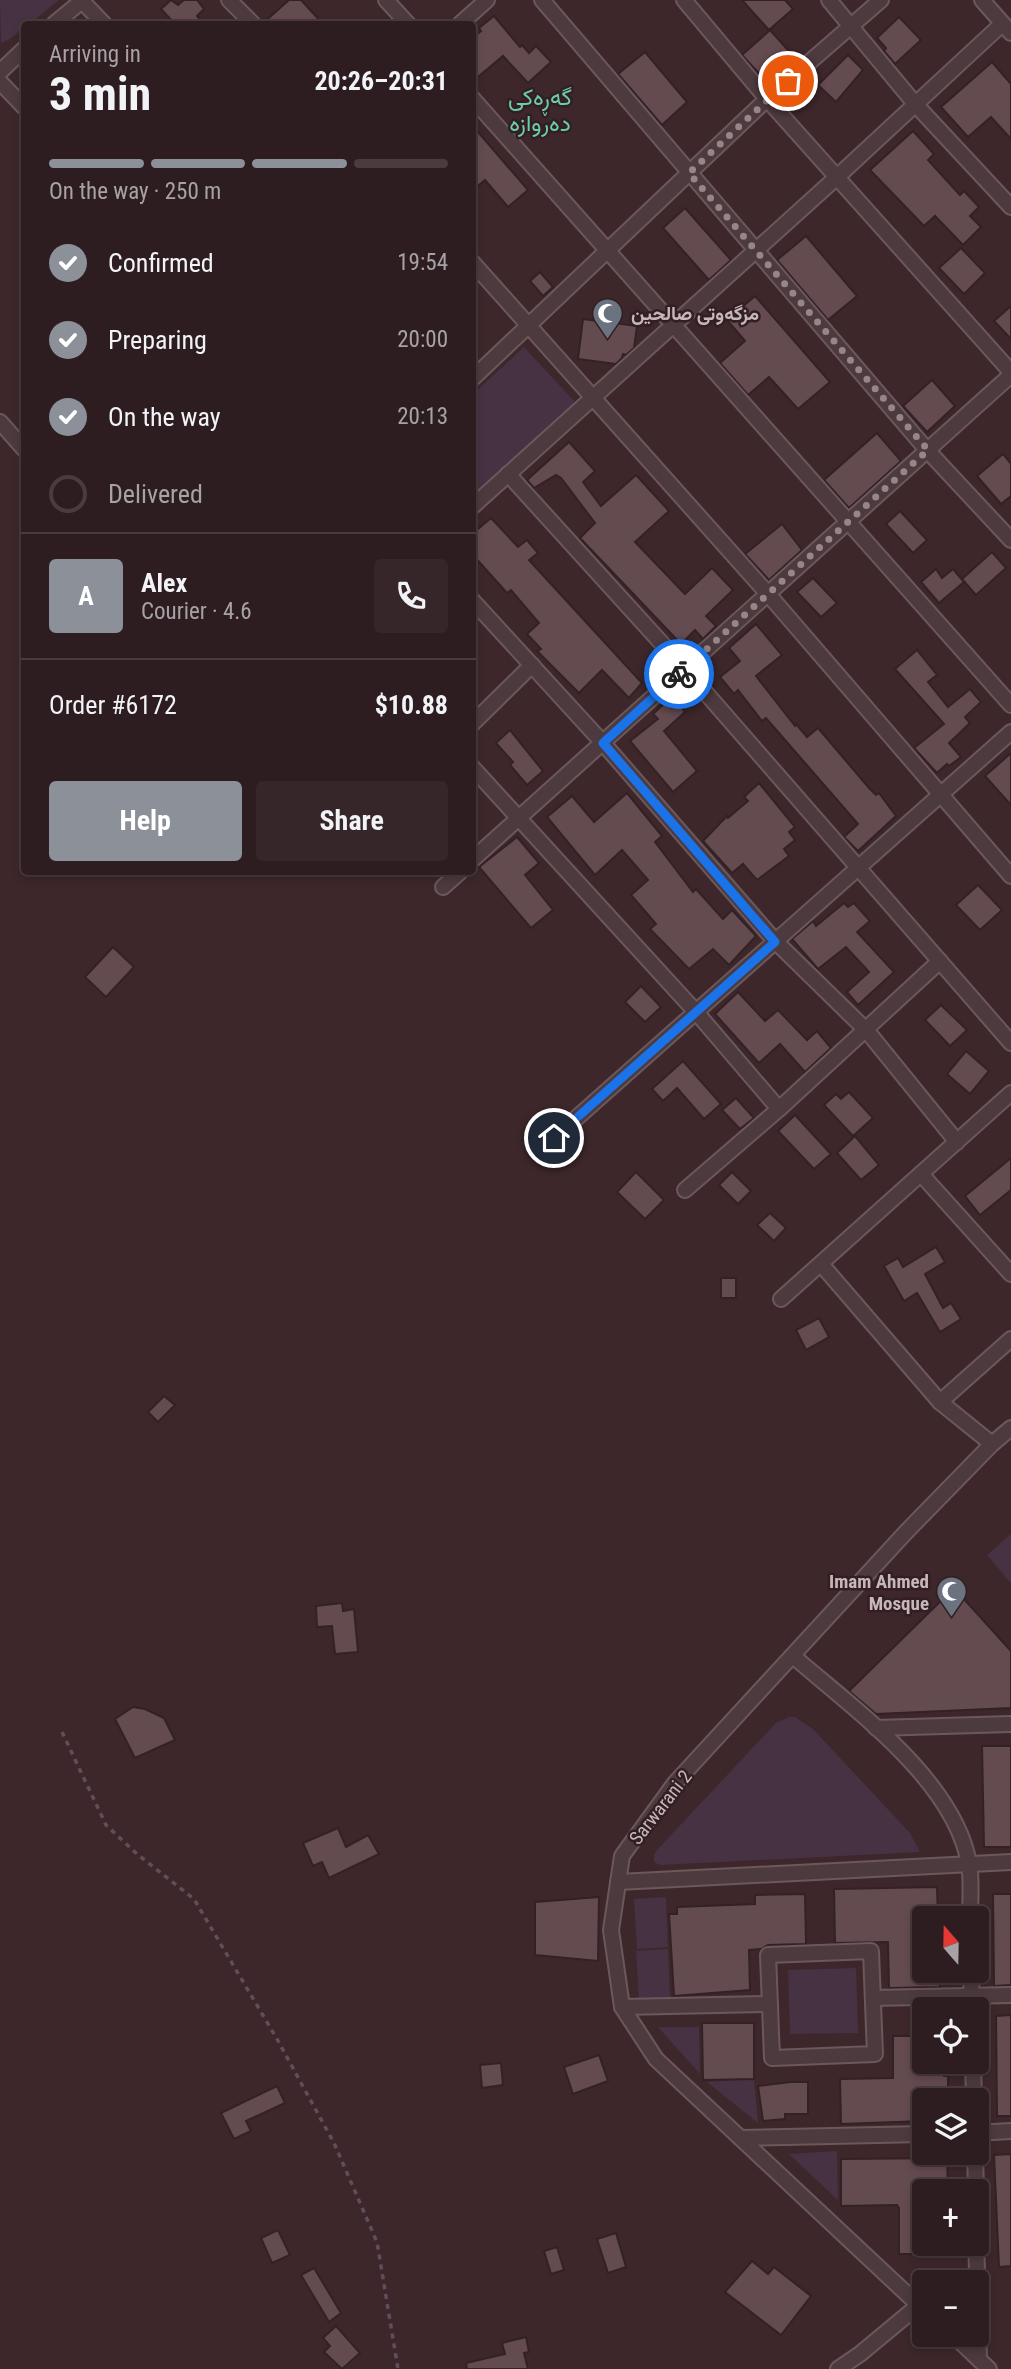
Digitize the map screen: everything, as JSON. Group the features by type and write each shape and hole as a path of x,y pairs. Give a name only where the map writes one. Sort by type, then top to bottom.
{"street":[{"path":"58,21 82,0 101,21"},
{"path":"229,0 250,21"},
{"path":"386,0 405,21"},
{"path":"463,21 487,0"},
{"path":"542,0 928,450 1011,540"},
{"path":"476,856 1011,374 767,99 684,0"},
{"path":"829,0 916,106 1011,207"},
{"path":"476,375 767,99 881,0"},
{"path":"476,503 916,106 1007,28 982,0"},
{"path":"0,72 21,52"},
{"path":"0,82 21,104"},
{"path":"476,103 1011,705"},
{"path":"476,266 768,594 1011,876"},
{"path":"0,422 21,446"},
{"path":"508,474 685,669 1011,1043"},
{"path":"476,604 603,743 775,942 867,1031 957,1142"},
{"path":"476,720 532,665"},
{"path":"554,1138 1011,733"},
{"path":"476,771 696,1012 779,1109"},
{"path":"443,887 457,875"},
{"path":"685,1189 867,1031 940,961"},
{"path":"781,1299 1011,1093"},
{"path":"921,1174 1011,1274"},
{"path":"821,1264 940,1402 992,1444"},
{"path":"940,1402 1011,1339"},
{"name":"Sarwarani 2","path":"912,2299 656,2059 622,2007 611,1930 622,1856 675,1783 907,1531 1011,1428"},
{"path":"793,1656 903,1752 954,1816 969,1864 970,1906"},
{"path":"876,1728 1011,1724"},
{"path":"618,1882 1011,1862"},
{"path":"871,1951 873,1998 875,2054 772,2059 768,1955 871,1951"},
{"path":"989,1999 1011,1995"},
{"path":"873,1998 912,2000"},
{"path":"622,2007 770,2004"},
{"path":"989,2132 1011,2131"},
{"path":"741,2138 912,2134"},
{"path":"977,2256 984,2364"},
{"path":"838,2369 912,2314"},
{"path":"965,2347 984,2364"}],"path":[{"path":"62,1732 106,1825 137,1854 194,1899 277,2039 334,2143 377,2242 398,2369"}],"shaded area":[{"path":"0,0 59,0 33,21 21,21 21,30 1,43"},
{"path":"524,347 575,402 476,491 476,391"},
{"path":"1011,1534 1011,1583 987,1555"},
{"path":"795,1717 813,1729 910,1833 920,1852 660,1865 654,1862 657,1850 776,1723"},
{"path":"666,1897 668,1947 637,1949 634,1899"},
{"path":"668,1949 670,1998 639,2000 636,1951"},
{"path":"856,1968 858,2033 790,2034 788,1970"},
{"path":"658,2027 699,2027 700,2074"},
{"path":"754,2079 758,2123 707,2082"},
{"path":"837,2151 838,2200 789,2154"}],"building":[{"path":"171,0 178,5 184,0 197,0 204,9 197,16 201,21 172,21 161,9"},
{"path":"289,0 301,0 320,21 265,21"},
{"path":"742,0 785,0 793,9 769,30"},
{"path":"494,16 520,47 522,45 529,53 536,46 551,62 528,83 503,56 476,79 476,35 481,31 479,28"},
{"path":"899,17 921,40 895,64 877,38"},
{"path":"770,30 797,60 769,84 742,55"},
{"path":"645,52 687,102 662,125 618,74"},
{"path":"848,55 863,70 836,102 818,85"},
{"path":"992,62 1011,84 1011,139 991,117 968,137 941,107"},
{"path":"476,130 528,190 508,207 485,180 476,188"},
{"path":"913,131 934,154 928,160 960,195 964,191 979,207 970,216 981,227 963,245 935,216 924,226 870,170"},
{"path":"685,208 731,260 709,280 663,228"},
{"path":"806,236 857,296 828,320 777,260"},
{"path":"961,248 985,273 964,294 939,268"},
{"path":"540,272 553,287 543,296 530,281"},
{"path":"755,296 830,382 798,409 769,377 748,395 720,363 745,341 727,320"},
{"path":"1011,306 1011,339 994,321"},
{"name":"مزگەوتی صالحین","path":"583,319 637,326 634,348 626,355 623,354 616,364 578,359"},
{"path":"932,380 955,406 927,432 903,406"},
{"path":"877,433 901,461 849,508 824,480"},
{"path":"569,442 595,471 583,482 601,506 636,475 669,511 635,542 685,594 712,568 733,590 706,616 716,626 703,639 695,630 681,644 580,538 595,523 561,478 556,475 534,488 527,480"},
{"path":"1003,454 1011,464 1011,496 1001,504 977,476"},
{"path":"900,511 927,540 913,553 886,524"},
{"path":"491,518 518,547 527,540 538,553 529,560 642,683 629,698 602,670 579,693 537,651 541,649 527,634 539,623 511,590 507,593 476,558 476,531"},
{"path":"782,524 802,550 769,580 745,554"},
{"path":"992,552 1006,568 976,595 962,579"},
{"path":"936,569 942,578 953,569 964,582 939,603 921,582"},
{"path":"813,578 837,603 821,617 797,592"},
{"path":"756,624 782,655 756,676 795,726 796,724 807,737 818,728 869,788 876,795 879,793 896,816 858,851 844,837 858,824 766,718 762,721 738,690 734,694 720,677 740,661 729,648"},
{"path":"917,650 937,675 928,682 948,707 970,689 981,702 965,717 970,723 949,743 961,757 937,773 914,748 944,724 895,669"},
{"path":"666,702 672,708 678,703 685,712 664,731 697,771 673,792 630,741 658,719 653,714"},
{"path":"510,730 543,771 527,785 510,765 513,762 496,743"},
{"path":"1011,753 1011,805 985,776"},
{"path":"759,783 795,827 789,832 795,840 784,849 789,856 757,880 743,864 732,873 703,841 727,816 728,818 748,801 744,797"},
{"path":"627,793 662,836 655,842 693,892 696,889 723,919 732,910 756,936 729,965 713,949 689,969 650,929 656,924 631,895 648,880 622,850 595,875 547,817 572,796 594,822"},
{"path":"517,837 539,863 525,875 553,910 531,928 479,867"},
{"path":"978,885 1002,910 980,930 956,905"},
{"path":"844,903 848,907 854,903 870,921 857,932 894,972 858,1005 847,992 869,972 846,947 818,969 792,939 813,921 816,926"},
{"path":"113,947 134,967 106,997 85,977"},
{"path":"641,986 661,1007 645,1022 625,1002"},
{"path":"738,992 765,1021 778,1010 807,1040 817,1031 831,1048 805,1072 780,1044 759,1063 715,1014"},
{"path":"941,1005 967,1030 950,1046 925,1020"},
{"path":"966,1051 989,1071 970,1094 947,1074"},
{"path":"683,1061 721,1104 704,1119 677,1088 663,1101 652,1089"},
{"path":"849,1092 873,1118 853,1136 824,1105 836,1094 841,1099"},
{"path":"736,1098 754,1118 740,1129 722,1110"},
{"path":"795,1115 831,1154 814,1169 778,1131"},
{"path":"855,1136 879,1165 861,1180 837,1153"},
{"path":"1011,1158 1011,1190 980,1215 965,1196"},
{"path":"636,1172 664,1200 645,1219 617,1192"},
{"path":"732,1172 751,1191 738,1204 719,1185"},
{"path":"770,1213 786,1228 774,1241 757,1225"},
{"path":"936,1247 945,1262 925,1274 943,1308 951,1303 961,1319 940,1332 917,1293 904,1301 884,1266 898,1258 903,1267"},
{"path":"721,1278 736,1278 736,1298 721,1298"},
{"path":"819,1318 829,1337 806,1350 796,1330"},
{"path":"164,1396 175,1405 158,1422 148,1412"},
{"name":"Imam Ahmed Mosque","path":"954,1588 1011,1651 1011,1708 876,1714 849,1691"},
{"path":"342,1603 343,1611 354,1609 358,1652 335,1654 332,1626 317,1627 316,1606"},
{"path":"133,1707 145,1709 164,1718 175,1740 135,1758 115,1719"},
{"path":"982,1746 1011,1746 1011,1847 984,1847"},
{"path":"338,1828 346,1847 368,1835 379,1854 329,1878 322,1862 313,1866 303,1843"},
{"path":"937,1887 938,1906 912,1906 912,1983 940,1983 940,1987 889,1988 888,1942 835,1943 834,1889"},
{"path":"805,1894 806,1944 768,1945 749,1950 750,1990 674,1996 669,1914 677,1914 677,1907 755,1904 755,1895"},
{"path":"993,1894 1011,1894 1011,1985 994,1986"},
{"path":"599,1897 598,1961 535,1955 535,1902"},
{"path":"1011,2015 1011,2116 997,2116 996,2016"},
{"path":"702,2023 754,2023 754,2079 703,2080"},
{"path":"893,2036 912,2036 912,2074 944,2074 948,2076 948,2088 912,2088 912,2121 841,2124 840,2079 893,2078"},
{"path":"599,2055 608,2081 573,2094 564,2067"},
{"path":"501,2063 503,2085 482,2088 480,2065"},
{"path":"808,2082 808,2114 785,2114 785,2119 763,2121 758,2086"},
{"path":"277,2086 285,2103 246,2121 251,2131 234,2139 221,2113"},
{"path":"1011,2154 1011,2266 999,2267 994,2155"},
{"path":"912,2158 912,2165 947,2165 948,2179 912,2179 912,2254 899,2254 897,2205 841,2206 841,2159"},
{"path":"278,2230 290,2255 272,2263 261,2238"},
{"path":"616,2233 626,2267 608,2273 597,2239"},
{"path":"557,2247 564,2270 551,2274 544,2251"},
{"path":"752,2261 768,2274 774,2267 811,2296 781,2335 725,2292"},
{"path":"314,2268 341,2313 329,2322 301,2275"},
{"path":"336,2326 360,2353 342,2369 324,2352 330,2346 323,2338"},
{"path":"526,2337 529,2352 524,2353 528,2369 467,2369 466,2363 505,2354 502,2343"}],"way so far":[{"path":"679,674 928,450 689,173 788,81"}],"place":[{"name":"مزگەوتی صالحین","path":"608,340"},
{"name":"Imam Ahmed Mosque","path":"952,1619"}],"district":[{"name":"گەڕەکی دەروازە","path":"540,110"}],"route":[{"path":"554,1138 775,942 603,743 679,674"}]}
